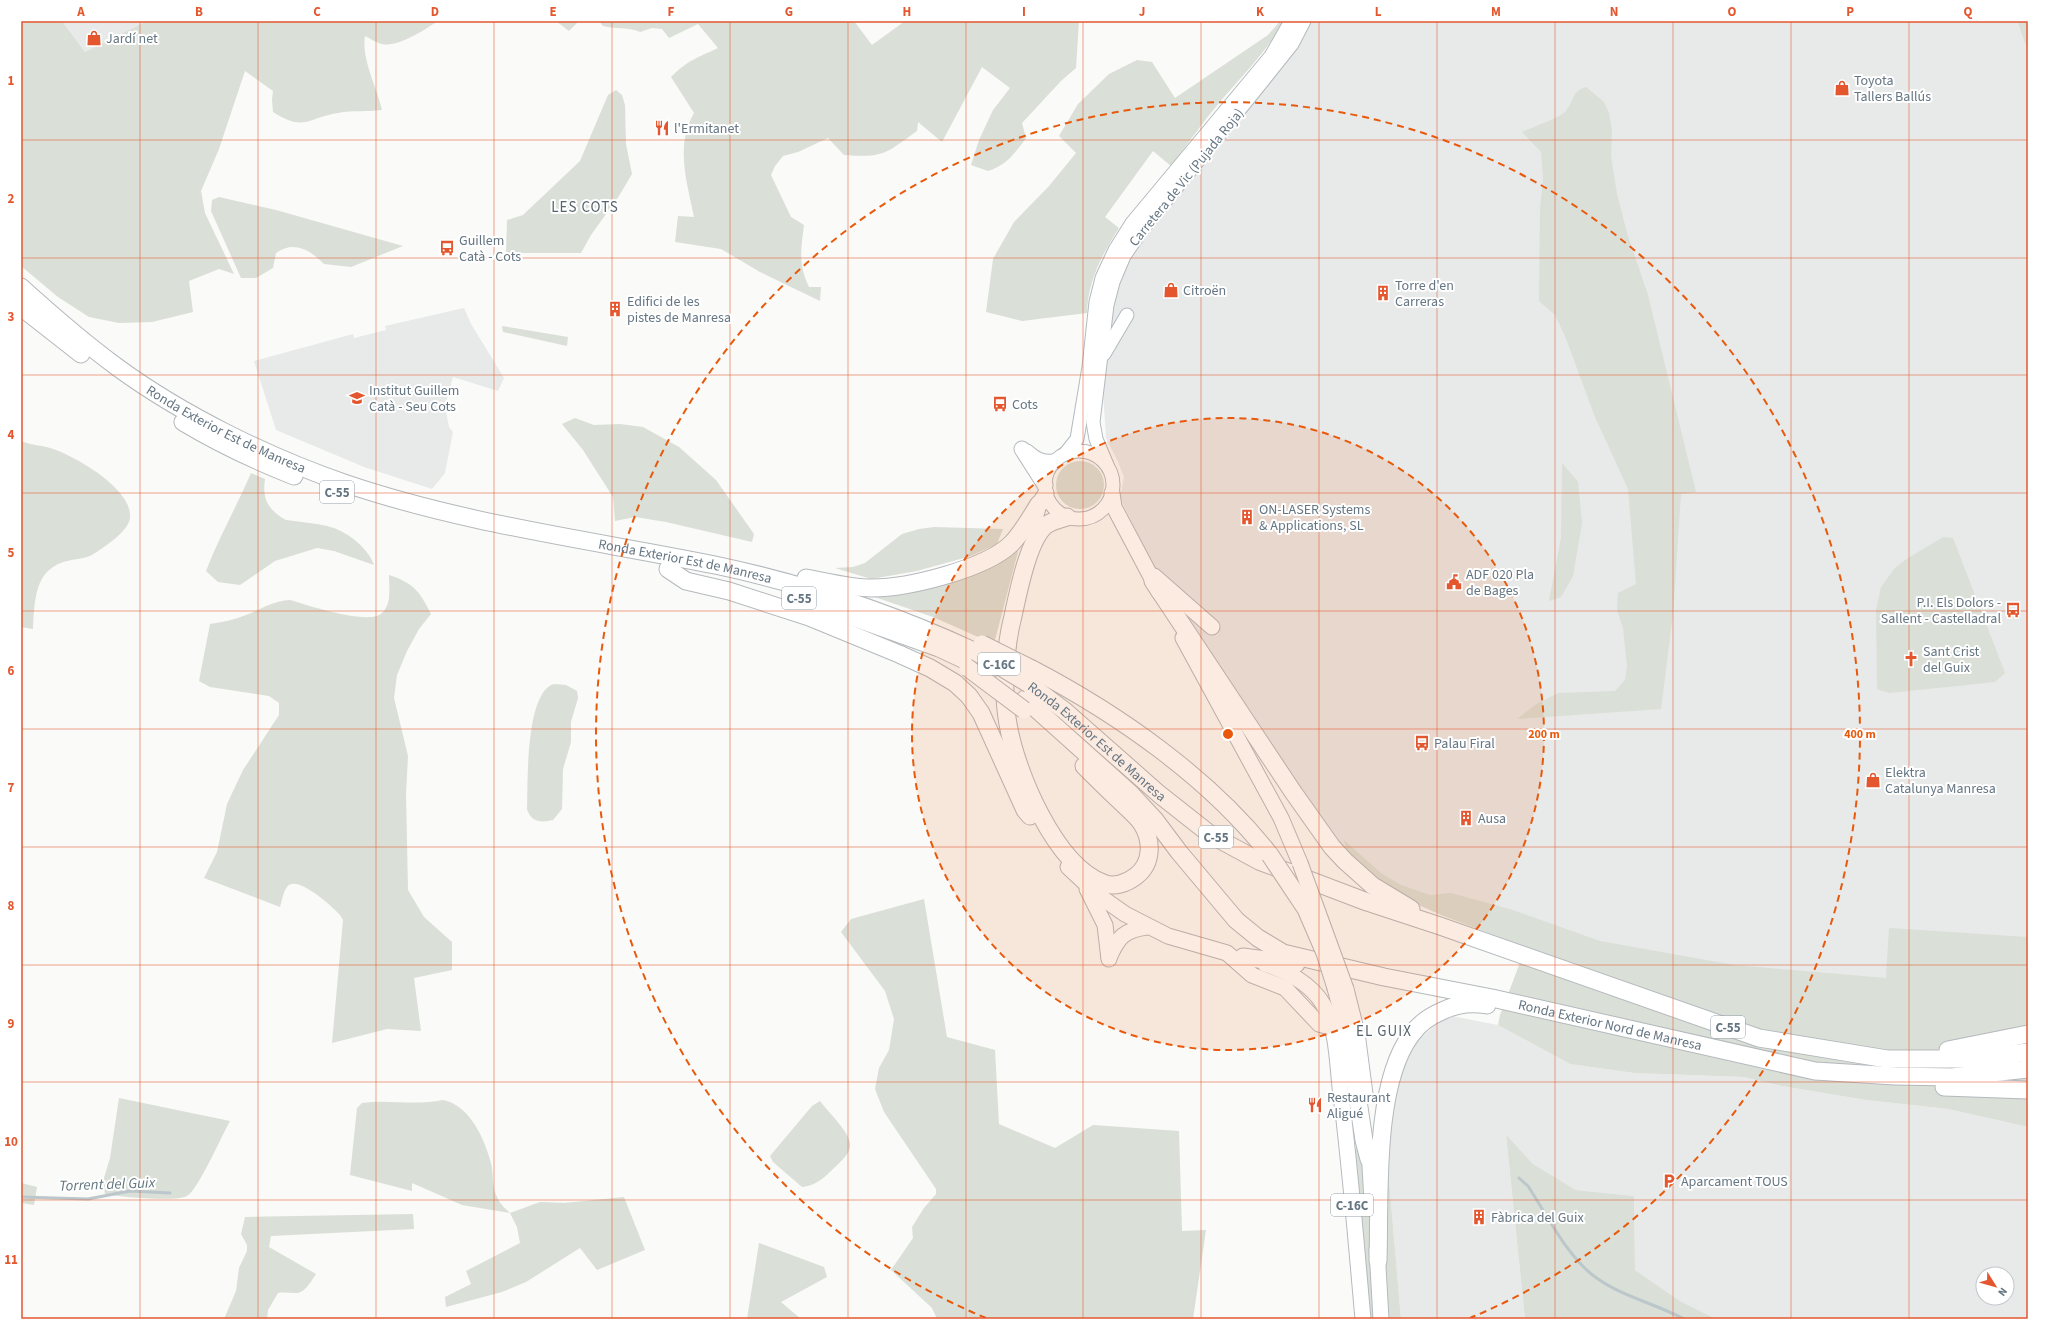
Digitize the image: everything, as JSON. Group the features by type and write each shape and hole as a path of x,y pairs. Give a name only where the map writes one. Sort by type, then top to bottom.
{"highway":[{"name":"Ronda Exterior Est de Manresa","path":"21,287 84,342 120,369 210,424 290,463 343,483 407,502 550,534 717,566 803,587 937,634 1028,690 1098,738 1187,817 1235,850 1259,861 1366,902 1440,926"},
{"name":"Ronda Exterior Est de Manresa","path":"21,307 77,351 152,403 205,435 269,466 339,493 478,531 668,569 714,576 795,596 925,642 974,657"},
{"path":"550,534 598,536 648,543 711,555 833,584 860,587 889,587 943,575 992,558 1016,539 1044,494"},
{"path":"1028,690 1142,823 1150,842 1150,850 1144,867 1133,878 1119,884 1104,884 1085,873 1063,849 1037,809 1021,770 1008,724 1006,668 1008,645 1022,579 1031,550 1041,530 1048,524 1067,516"},
{"path":"668,569 686,580 729,591 809,617 911,659 955,683 969,696 981,713 1025,810 1036,822"},
{"path":"1151,576 1293,792 1332,847 1345,862 1373,886 1389,897 1440,926"},
{"path":"974,657 1028,690 1103,710 1191,774 1215,794 1237,815 1270,854 1306,909 1341,988 1364,1140 1369,1159"},
{"name":"Ronda Exterior Est de Manresa","path":"1028,690 1130,793 1155,820 1178,852 1236,920 1258,938 1283,953 1384,977"},
{"name":"Ronda Exterior Nord de Manresa","path":"1440,926 1759,1038 1887,1059 1971,1059 2028,1052"},
{"path":"1235,955 1384,977"},
{"name":"Ronda Exterior Nord de Manresa","path":"1384,977 1492,998 1815,1072 1952,1077 2028,1069"},
{"path":"1378,1261 1381,1134 1394,1071 1411,1034 1434,1014 1447,1008 1465,1004 1485,1005 1544,1018 1582,1018"},
{"path":"1887,1059 1968,1048 2028,1034"},
{"path":"1815,1072 1867,1085 2028,1090"}],"main road":[{"name":"Carretera de Vic (Pujada Roja)","path":"1060,458 1077,439 1089,367 1096,302 1102,278 1115,250 1132,223 1271,56 1292,21"},
{"name":"Carretera de Vic (Pujada Roja)","path":"1107,465 1096,439 1093,422 1107,305 1113,282 1124,256 1140,231 1292,44 1304,21"},
{"path":"1100,365 1114,335 1127,315"},
{"path":"1112,493 1106,505 1096,514 1082,518 1067,516 1052,506 1044,494 1022,449 1036,460 1044,463 1076,451 1088,452 1098,456 1107,465 1112,475 1114,507 1277,812 1300,862 1333,950 1341,988"},
{"name":"C-16C","path":"1060,458 1048,472 1044,494 1005,618 999,669 1001,714 1006,744 1017,780 1036,822 1063,862 1084,883 1125,914 1147,927 1184,941 1235,955 1286,972 1303,982 1322,1003 1333,1028 1344,1113 1364,1319"},
{"path":"1151,576 1212,627"},
{"path":"1084,883 1104,924 1108,959 1119,938 1136,928 1147,927"},
{"name":"C-16C","path":"1369,1159 1378,1261 1381,1319"}],"shaded area":[{"path":"21,21 62,21 85,52 147,21 438,21 411,37 395,43 382,44 365,36 364,45 367,63 382,110 344,112 306,122 292,121 273,112 273,91 245,71 219,149 201,191 205,213 234,274 219,269 189,281 193,312 152,322 119,323 89,317 58,297 21,266"},
{"name":"Jardí net","path":"62,21 147,21 85,52"},
{"path":"556,21 579,21 569,31"},
{"path":"599,21 854,21 872,45 905,21 1079,21 1076,68 1061,81 1022,123 1026,138 1010,158 995,168 988,171 971,165 979,140 993,110 1010,88 982,67 942,142 918,122 917,131 884,153 868,156 844,155 828,138 798,152 783,156 775,166 771,175 791,217 804,225 801,249 803,271 809,287 821,287 820,301 760,272 721,249 675,242 678,216 694,217 684,164 684,151 688,126 694,113 671,77 688,63 718,48 698,24 669,38 662,29 652,28 640,32 632,29 603,26"},
{"path":"1280,21 1284,21 1270,43 1213,111 1171,166 1153,151 1105,217 1119,228 1097,268 1090,290 1087,313 1022,321 986,312 993,259 1014,222 1049,186 1076,153 1059,136 1078,104 1109,74 1137,60 1152,62 1175,98 1268,35"},
{"path":"1309,21 2017,21 2028,52 2028,1023 1603,976 1441,915 1371,879 1328,834 1157,574 1120,498 1124,477 1106,438 1103,392 1111,320 1122,271 1151,227"},
{"path":"2017,21 2028,21 2028,52"},
{"path":"1586,87 1604,102 1609,113 1612,131 1611,156 1617,194 1627,233 1648,295 1696,492 1681,494 1673,614 1661,709 1517,719 1535,705 1558,693 1615,691 1625,680 1627,666 1623,628 1617,610 1618,593 1636,584 1628,489 1595,417 1565,336 1555,315 1539,301 1540,208 1543,179 1541,152 1522,132 1551,120 1565,112 1575,94"},
{"path":"616,90 622,95 625,105 626,144 632,174 619,196 591,235 581,253 506,253 507,220 523,215 580,161 608,95"},
{"path":"219,197 276,210 403,246 351,267 324,264 302,248 289,247 276,253 273,268 256,278 241,278 211,211 212,200"},
{"name":"Institut Guillem Catà - Seu Cots","path":"464,308 471,324 504,378 498,391 453,377 445,406 449,427 453,432 445,473 432,489 364,467 276,430 254,361 353,334 354,338 386,330 385,326"},
{"path":"502,326 568,337 567,346 503,332"},
{"path":"575,418 594,425 620,424 643,427 679,447 716,480 754,534 752,542 666,522 635,517 615,521 613,497 583,450 562,424"},
{"path":"21,441 47,447 66,454 91,469 116,489 125,500 130,511 129,522 125,529 111,542 90,556 58,564 43,576 37,590 33,629 21,627"},
{"path":"1075,461 1085,461 1097,468 1104,480 1104,490 1097,502 1085,509 1075,509 1067,505 1060,498 1056,490 1056,480 1060,472 1067,465"},
{"path":"1562,463 1578,482 1582,523 1573,576 1561,597 1549,601 1561,538"},
{"path":"251,473 265,479 264,492 268,503 280,516 286,520 322,525 341,531 355,540 367,552 374,565 334,551 317,548 275,561 240,585 218,582 206,571"},
{"path":"934,527 1003,529 997,544 971,556 917,571 871,579 835,568 853,567 865,563 902,534 919,529"},
{"path":"1943,537 1953,538 2005,673 1995,682 1889,693 1877,689 1876,610 1881,587 1895,568 1905,560"},
{"path":"1020,544 994,644 933,617 863,593"},
{"path":"389,575 405,581 415,589 431,614 419,629 407,651 397,675 394,698 408,756 406,794 408,890 424,917 452,942 452,970 414,978 421,1031 387,1029 332,1043 343,920 340,915 323,899 298,884 292,884 287,887 280,907 204,878 217,852 227,804 243,770 279,715 279,703 269,696 210,687 199,681 210,624 224,622 252,613 272,604 290,600 323,610 352,616 375,616 382,613 389,600"},
{"path":"554,684 566,685 577,691 578,698 571,722 571,742 563,769 562,809 553,820 541,821 531,817 527,809 528,761 533,720 538,703 545,691"},
{"path":"1344,840 1381,873 1401,885 1430,895 1451,893 1513,910 1600,941 1734,965 1886,978 1889,928 2028,937 2028,1127 1948,1109 1866,1100 1782,1086 1743,1077 1634,1073 1570,1064 1498,1025 1500,1015 1526,947 1441,915 1405,899 1371,879 1348,856"},
{"path":"924,899 947,1037 995,1050 999,1124 1055,1148 1093,1125 1179,1131 1182,1231 1206,1230 1193,1319 937,1319 932,1308 891,1270 913,1238 912,1227 924,1208 936,1194 936,1189 884,1112 875,1089 879,1068 889,1050 894,1019 885,991 841,932 851,919"},
{"path":"1447,1015 1498,1025 1570,1064 1634,1073 1743,1077 1782,1086 1866,1100 1948,1109 2028,1127 2028,1319 1716,1319 1680,1301 1635,1270 1634,1196 1576,1190 1533,1164 1506,1136 1525,1319 1401,1319 1386,1145 1397,1086 1408,1055 1417,1041"},
{"path":"119,1098 230,1121 197,1184 192,1192 187,1196 172,1199 160,1199 135,1198 105,1194 103,1181 110,1158"},
{"path":"443,1100 453,1103 461,1109 475,1125 485,1144 491,1163 496,1195 500,1203 510,1213 462,1205 412,1183 412,1191 350,1175 357,1108 362,1103 432,1102"},
{"path":"820,1101 848,1136 850,1147 846,1156 841,1162 819,1181 802,1187 773,1162 770,1156 812,1106"},
{"path":"1506,1135 1533,1164 1576,1190 1634,1196 1635,1270 1680,1301 1716,1319 1525,1319"},
{"path":"1386,1145 1401,1319 1355,1319 1340,1150"},
{"path":"21,1183 37,1187 34,1205 21,1203"},
{"path":"624,1197 645,1250 597,1270 580,1248 526,1282 502,1292 446,1307 445,1297 471,1284 466,1271 520,1243 517,1227 510,1213 540,1202 564,1203"},
{"path":"413,1214 414,1229 271,1236 269,1247 316,1274 305,1289 299,1293 278,1293 268,1310 267,1319 224,1319 236,1291 239,1268 247,1251 247,1245 241,1234 245,1217"},
{"path":"759,1243 824,1267 827,1277 781,1302 801,1319 747,1319"}],"waterway":[{"path":"1519,1178 1528,1186 1568,1249 1587,1271 1618,1291 1684,1319"},
{"name":"Torrent del Guix","path":"21,1197 88,1199 130,1191 170,1193"}],"place":[{"name":"Jardí net","path":"94,38"},
{"name":"Toyota Tallers Ballús","path":"1842,88"},
{"name":"l'Ermitanet","path":"662,128"},
{"name":"Guillem Catà - Cots","path":"447,248"},
{"name":"Citroën","path":"1171,290"},
{"name":"Torre d'en Carreras","path":"1383,293"},
{"name":"Edifici de les pistes de Manresa","path":"615,309"},
{"name":"Institut Guillem Catà - Seu Cots","path":"357,398"},
{"name":"Cots","path":"1000,404"},
{"name":"ON-LASER Systems & Applications, SL","path":"1247,517"},
{"name":"ADF 020 Pla de Bages","path":"1454,582"},
{"name":"P.I. Els Dolors - Sallent - Castelladral","path":"2013,610"},
{"name":"Sant Crist del Guix","path":"1911,659"},
{"name":"Palau Firal","path":"1422,743"},
{"name":"Elektra Catalunya Manresa","path":"1873,780"},
{"name":"Ausa","path":"1466,818"},
{"name":"Restaurant Aligué","path":"1315,1105"},
{"name":"Aparcament TOUS","path":"1669,1181"},
{"name":"Fàbrica del Guix","path":"1479,1217"}],"district":[{"name":"LES COTS","path":"585,207"},
{"name":"EL GUIX","path":"1384,1031"}]}
